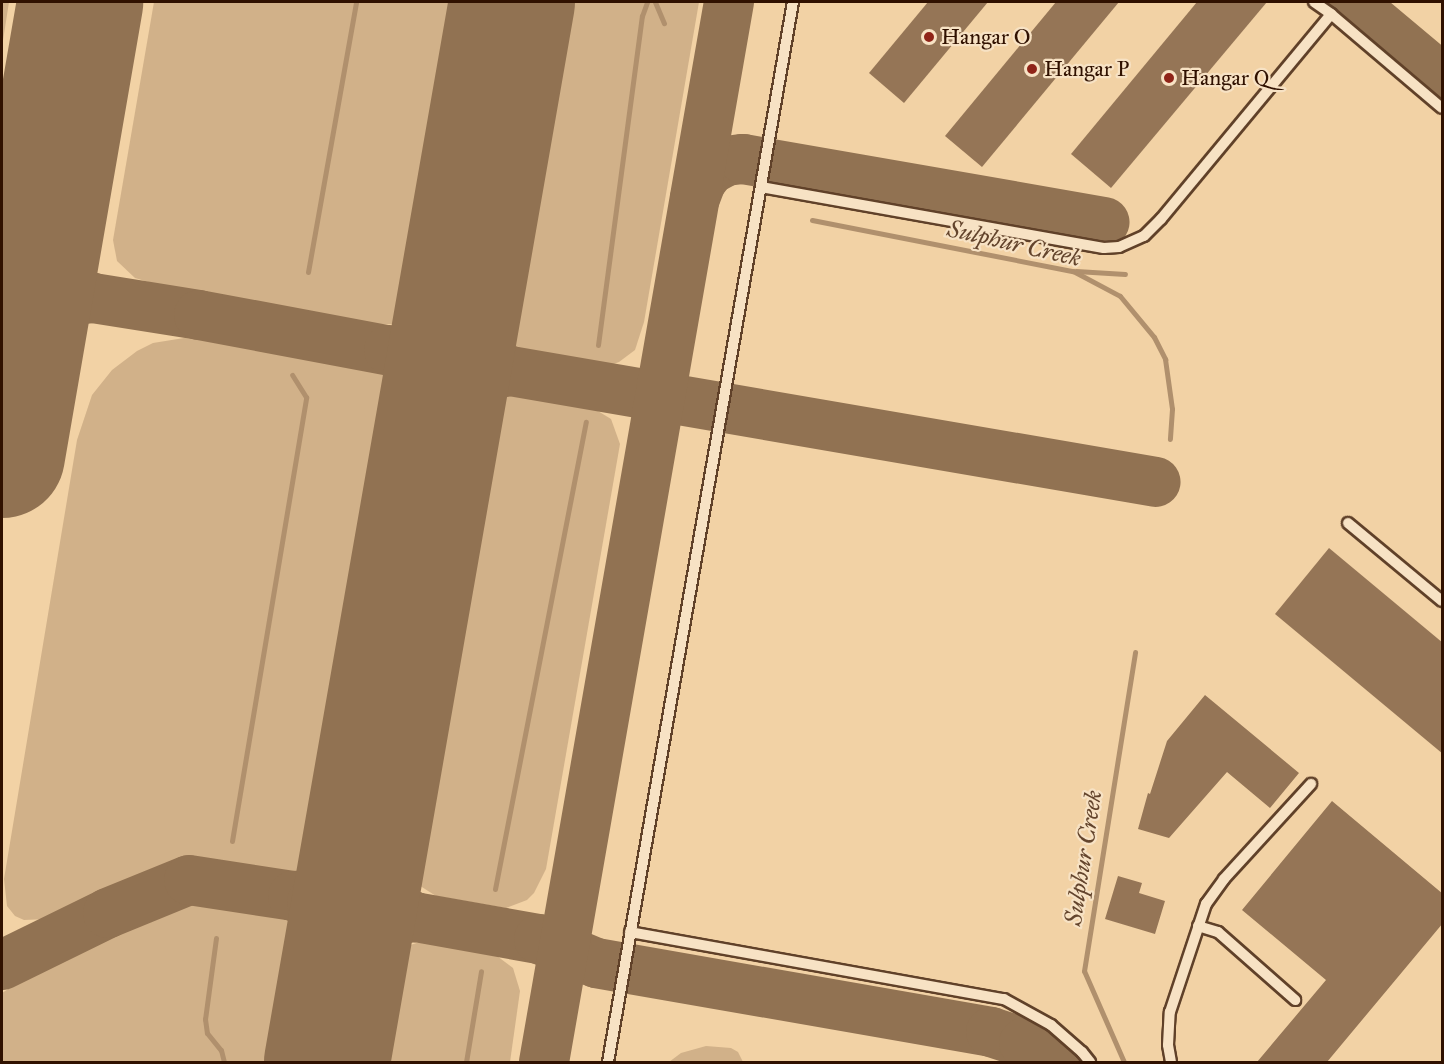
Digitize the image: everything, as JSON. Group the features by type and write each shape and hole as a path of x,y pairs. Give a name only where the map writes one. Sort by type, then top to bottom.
{"lane":[{"path":"608,1062 793,2"},
{"path":"1314,2 1443,108"},
{"path":"761,187 1104,248 1119,247 1144,236 1161,219 1331,14"},
{"path":"1348,523 1443,601"},
{"path":"1171,1062 1168,1046 1170,1012 1206,904 1224,879 1311,784"},
{"path":"1198,926 1218,932 1295,1000"},
{"path":"630,932 1004,999 1051,1025 1090,1062"}],"shaded area":[{"path":"2,2 9,2 2,47"},
{"path":"154,2 466,2 415,291 408,313 401,319 393,324 371,325 172,289 135,278 117,261 113,240"},
{"path":"559,2 699,2 644,322 635,350 619,362 608,366 513,351 501,336"},
{"path":"184,338 226,342 377,369 385,373 395,385 396,401 318,854 310,868 292,873 201,860 183,861 162,867 46,919 24,920 15,916 7,906 4,879 77,440 92,395 112,370 137,351 153,343"},
{"path":"506,393 593,408 611,419 620,444 546,869 534,893 527,900 506,908 436,896 414,882 406,863 483,412 492,398"},
{"path":"186,900 200,900 279,915 292,921 298,930 303,951 283,1062 2,1062 2,993 43,967"},
{"path":"420,942 497,956 513,968 520,991 510,1062 376,1062 397,957 407,946"},
{"path":"706,1046 731,1048 738,1052 743,1062 669,1062 681,1053"}],"building":[{"name":"Hangar O","path":"928,2 988,2 904,103 869,73"},
{"name":"Hangar P","path":"1056,2 1119,2 982,167 945,136"},
{"name":"Hangar Q","path":"1197,2 1267,2 1111,188 1071,154"},
{"path":"1329,548 1443,643 1443,754 1275,614"},
{"path":"1205,695 1299,773 1270,808 1227,772 1169,838 1138,829 1167,741"},
{"path":"1332,801 1443,894 1443,923 1327,1062 1257,1062 1326,980 1242,910"},
{"path":"1118,876 1142,883 1139,893 1165,901 1155,934 1105,919"}],"waterway":[{"path":"308,272 356,2"},
{"path":"598,345 642,16 647,2"},
{"name":"Sulphur Creek","path":"655,2 664,23"},
{"name":"Sulphur Creek","path":"812,220 1073,271 1120,296 1154,337 1165,359 1172,409 1170,439"},
{"path":"1076,271 1125,274"},
{"path":"232,841 306,397 292,375"},
{"path":"495,889 586,422"},
{"name":"Sulphur Creek","path":"1124,1062 1084,971 1135,652"},
{"path":"216,938 205,1019 207,1033 221,1050 224,1062"},
{"path":"466,1062 481,971"}],"taxiway":[{"path":"544,1062 729,2"},
{"path":"1351,2 1442,78"},
{"path":"2,271 20,257 35,233 70,57 45,234 49,256 61,281 72,291 93,298 61,302 45,312 32,328 23,352 2,462"},
{"path":"695,198 701,182 710,170 726,161 743,159 1105,222"},
{"path":"93,298 199,315 392,351 411,350 426,342 439,331 455,306 475,216 462,303 466,328 472,344 482,356 493,365 510,371 477,377 461,389 448,406 440,427 423,514 435,417 433,398 426,378 416,364 405,356 389,350"},
{"path":"510,371 1156,482"},
{"path":"293,896 313,895 328,889 343,879 355,864 362,847 381,755 369,848 369,870 376,887 387,901 397,909 415,917 387,921 369,932 356,947 348,964 327,1062"},
{"path":"2,965 108,913 189,880 293,896 312,902 323,911"},
{"path":"415,917 539,939 596,963 991,1032 1024,1043 1055,1062"}],"runway":[{"path":"2,455 80,2"},
{"path":"327,1062 512,2"}],"place":[{"name":"Hangar O","path":"929,37"},
{"name":"Hangar P","path":"1032,69"},
{"name":"Hangar Q","path":"1169,78"}]}
